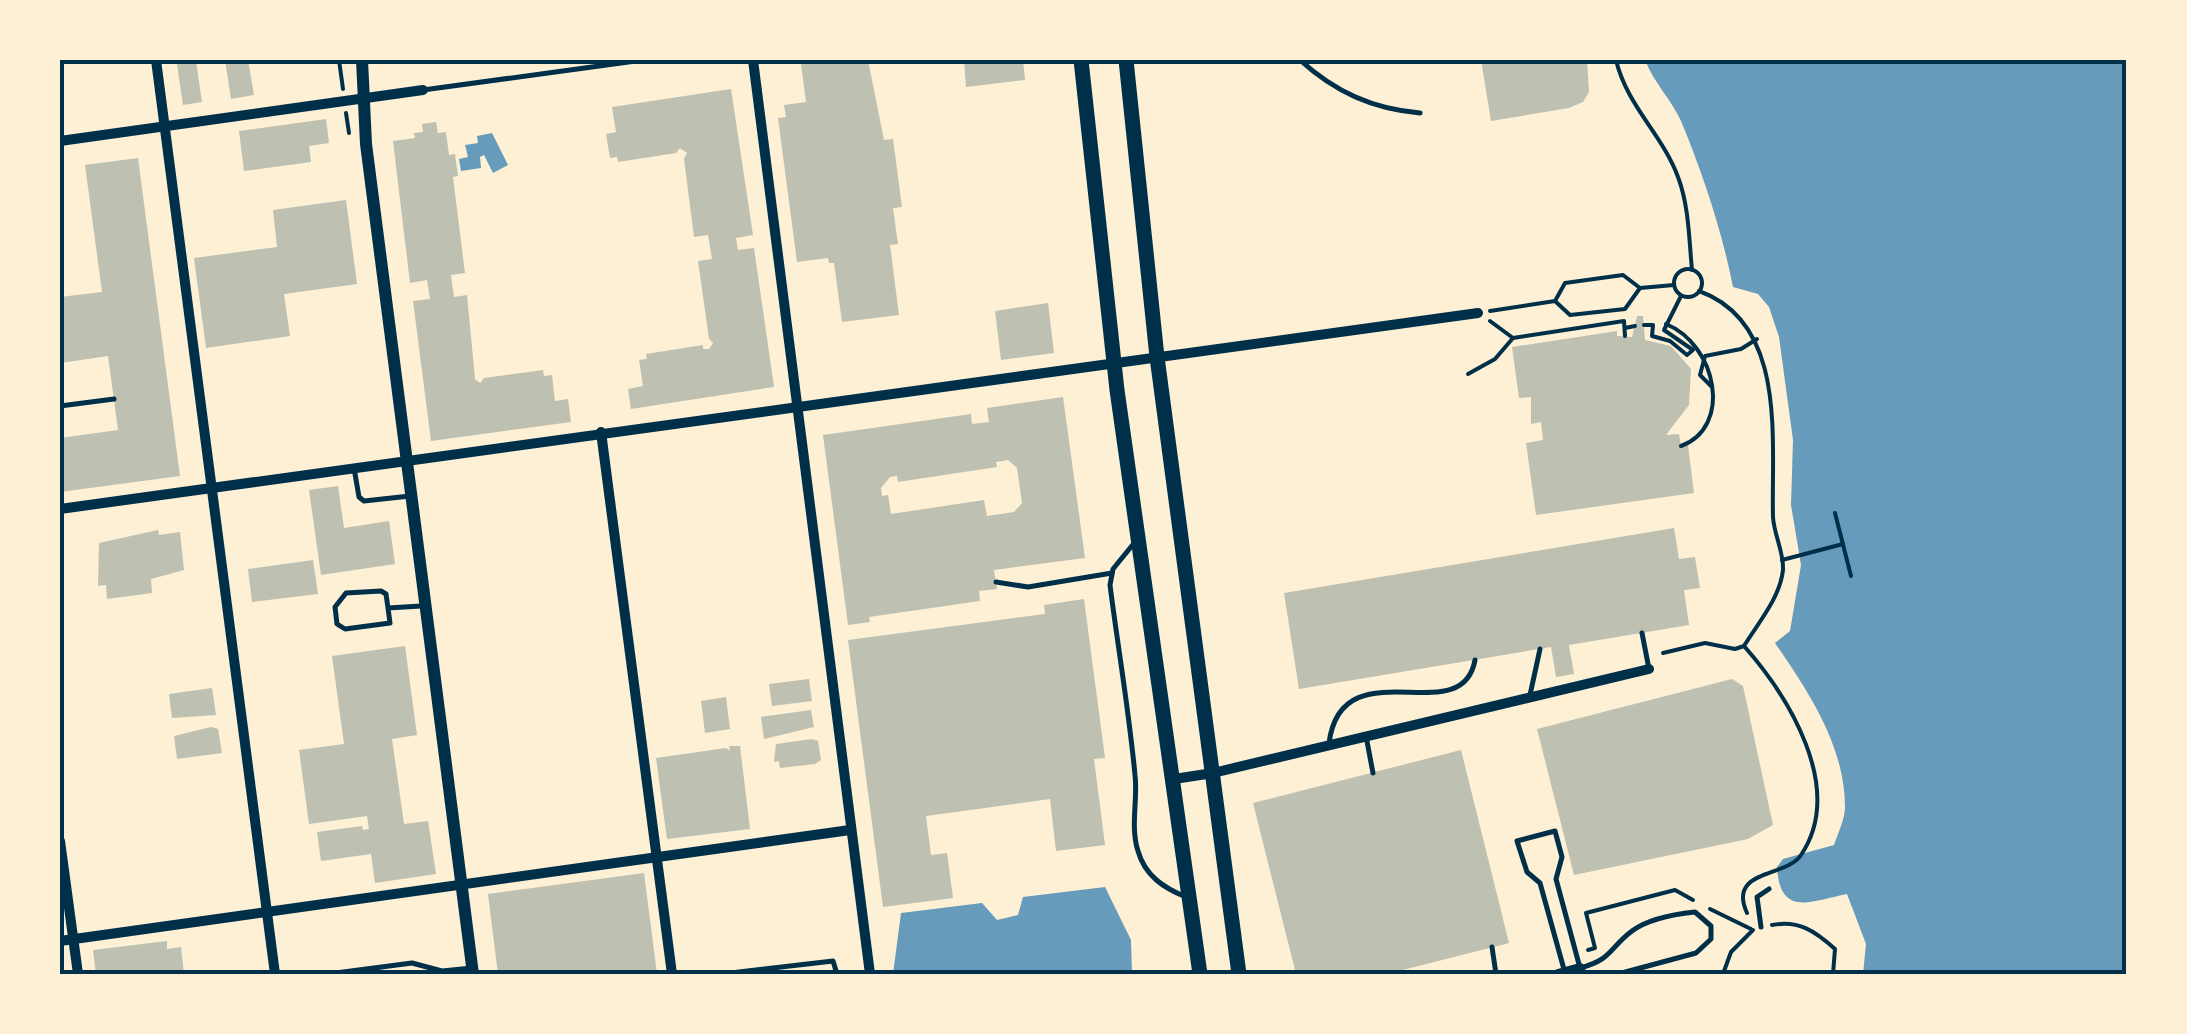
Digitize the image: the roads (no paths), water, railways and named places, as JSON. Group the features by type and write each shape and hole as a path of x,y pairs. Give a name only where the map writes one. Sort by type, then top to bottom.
{"main road":[{"path":"1081,60 1137,540 1200,974"},
{"path":"1126,60 1158,357 1239,974"}],"street":[{"path":"156,60 275,974"},
{"path":"362,60 366,144 473,971"},
{"path":"752,60 870,974"},
{"path":"60,141 423,90"},
{"path":"60,510 1478,312"},
{"path":"601,432 672,974"},
{"path":"1174,779 1649,669"},
{"path":"60,941 850,830"},
{"path":"60,841 78,974"},
{"path":"1563,973 1581,971"}],"lane":[{"path":"423,90 643,60"},
{"path":"1300,60 1328,84 1358,99 1390,110 1420,114"},
{"path":"60,406 114,399"},
{"path":"354,468 359,496 364,501 410,496"},
{"path":"1137,540 1112,573 1110,584 1136,782 1134,829 1138,854 1149,873 1166,889 1190,899"},
{"path":"996,582 1028,587 1112,573"},
{"path":"382,591 388,608 390,622 345,629 337,624 335,608 346,594 382,591"},
{"path":"388,608 424,606"},
{"path":"1642,633 1649,669"},
{"path":"1529,698 1540,649"},
{"path":"1328,746 1332,722 1342,706 1362,695 1443,692 1460,686 1475,660"},
{"path":"1366,736 1373,773"},
{"path":"1563,973 1540,882 1527,872 1518,841 1555,832 1562,857 1556,879 1581,971 1607,960 1629,933 1645,924 1690,912 1708,921 1711,939 1701,950 1618,974"},
{"path":"1540,882 1556,879"},
{"path":"1761,927 1757,897 1768,889"},
{"path":"1492,947 1496,974"},
{"path":"722,974 832,962 836,974"},
{"path":"328,974 412,964 442,971 473,971"}],"water":[{"path":"1645,60 2127,60 2127,974 1863,974 1866,944 1847,894 1800,902 1784,894 1777,867 1783,859 1834,845 1845,807 1832,741 1812,700 1775,643 1790,631 1801,565 1791,505 1793,440 1779,337 1769,307 1758,294 1733,287 1718,224 1689,141"},
{"path":"492,133 508,165 493,173 484,155 480,157 481,168 461,171 459,159 468,157 465,145 478,143 477,136"},
{"path":"1105,887 1131,940 1132,974 893,974 901,913 982,903 997,920 1018,915 1023,897"}]}
